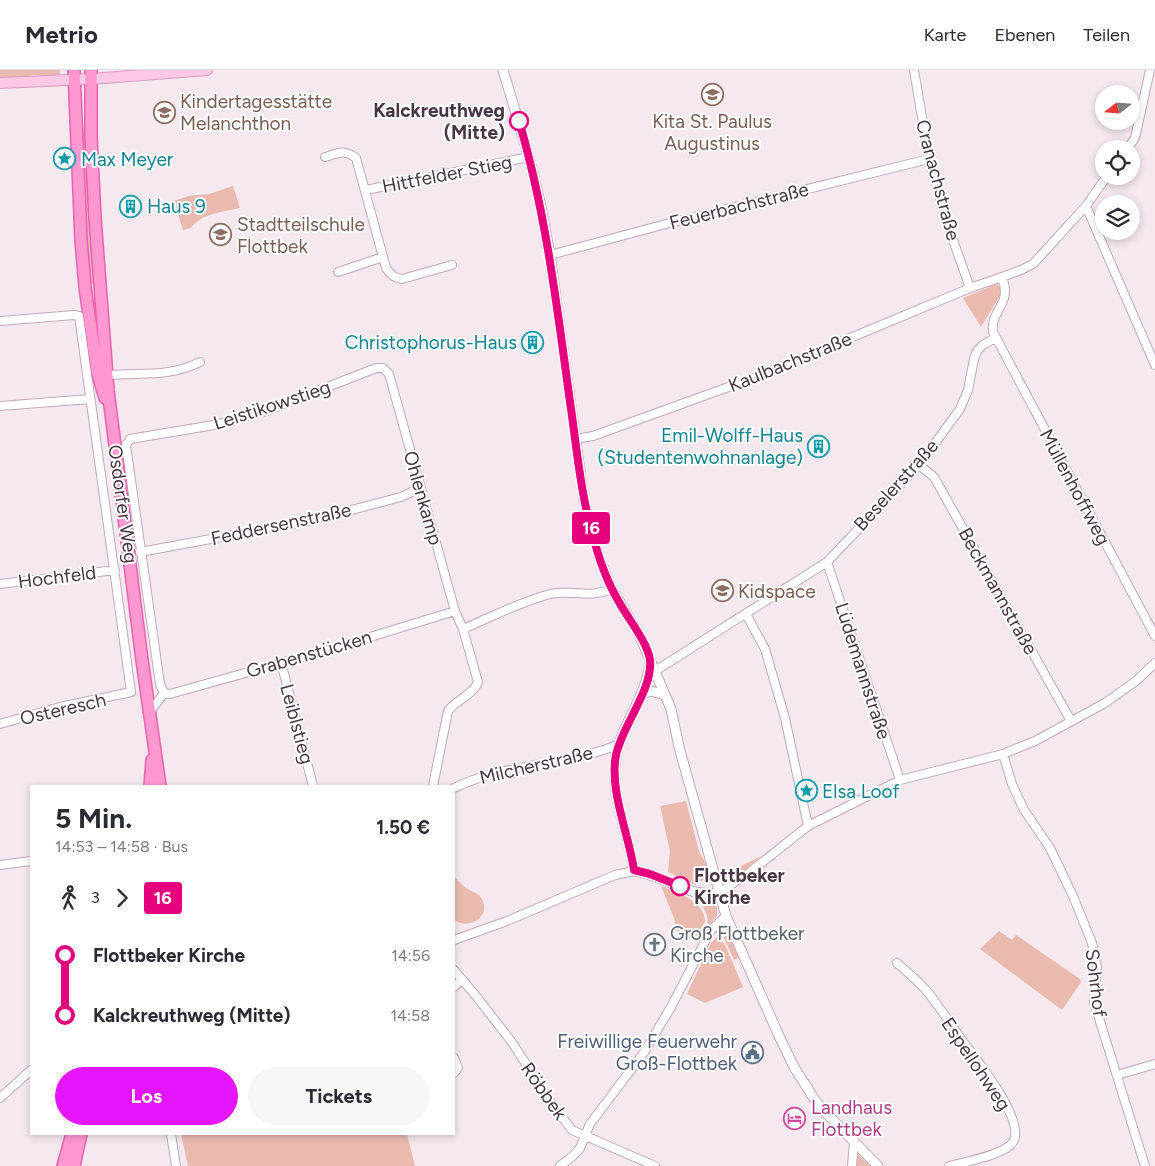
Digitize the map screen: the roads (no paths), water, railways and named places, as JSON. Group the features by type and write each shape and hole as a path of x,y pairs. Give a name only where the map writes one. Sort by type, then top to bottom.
{"main road":[{"path":"0,83 74,75 207,70"},
{"name":"Osdorfer Weg","path":"74,75 81,240 87,298 101,390 111,414"},
{"name":"Osdorfer Weg","path":"91,75 91,137 95,224 107,375 142,660 160,785"},
{"name":"Osdorfer Weg","path":"150,785 153,741"},
{"path":"63,1166 72,1135"},
{"path":"74,1166 82,1135"}],"street":[{"path":"503,70 529,157 550,255 575,439 588,519 599,557 612,589 639,634 673,713 679,747 726,916 794,1066 815,1100 878,1166"},
{"name":"Cranachstraße","path":"914,70 929,159 946,220 970,288"},
{"path":"1134,140 1150,70"},
{"path":"325,157 342,152 349,153 356,158 386,268 390,274 402,279 452,265"},
{"name":"Hittfelder Stieg","path":"366,190 529,157"},
{"name":"Feuerbachstraße","path":"550,255 666,224 929,159"},
{"path":"995,338 993,320 1005,300 1006,286 1002,277 1033,264 1086,206 1101,185"},
{"path":"1086,206 1155,365"},
{"path":"338,272 383,257"},
{"name":"Kaulbachstraße","path":"575,439 593,436 759,376 970,288 1002,277"},
{"path":"0,321 79,316 87,298"},
{"name":"Osdorfer Weg","path":"79,316 132,688 131,692 127,694"},
{"name":"Beselerstraße","path":"655,671 827,562 919,465 960,409 968,390 977,351 995,338"},
{"name":"Müllenhoffweg","path":"995,338 1155,636"},
{"path":"107,375 126,373 160,374 190,367 200,362"},
{"name":"Leistikowstieg","path":"130,440 214,425 266,411 376,368 383,368"},
{"name":"Ohlenkamp","path":"383,368 389,374 454,611 463,629 477,684 448,711 433,785"},
{"path":"0,406 90,399"},
{"name":"Osdorfer Weg","path":"130,440 126,445 140,552 160,684 164,693"},
{"name":"Beckmannstraße","path":"919,465 934,477 1071,721"},
{"name":"Feddersenstraße","path":"140,552 309,521 401,497 420,488"},
{"name":"Lüdemannstraße","path":"827,562 900,780"},
{"name":"Hochfeld","path":"0,584 115,570"},
{"path":"463,629 549,595 566,593 598,594 612,589"},
{"name":"Grabenstücken","path":"164,693 170,694 331,649 454,611"},
{"path":"746,614 765,649 784,718 808,826"},
{"path":"634,870 617,793 615,763 619,744 642,694 648,675 650,659"},
{"name":"Leiblstieg","path":"280,662 313,785"},
{"path":"455,940 507,921 615,875 634,870 650,874 693,891 720,892 750,872 808,826 900,780 1003,754 1035,741 1104,703 1136,682 1155,663"},
{"path":"642,694 655,692 665,695"},
{"path":"150,712 164,693"},
{"name":"Osteresch","path":"0,724 60,708 127,694"},
{"name":"Milcherstraße","path":"455,787 467,781 570,759 619,744"},
{"name":"Sohrhof","path":"1003,754 1012,784 1024,810 1050,848 1073,896 1092,943 1097,967 1094,1002 1145,1166"},
{"path":"0,864 30,861"},
{"path":"560,1166 580,1148 590,1124 645,1051 711,930 726,916"},
{"name":"Espellohweg","path":"897,963 925,989 993,1082 1010,1112 1015,1127 1014,1139 1008,1147 949,1166"},
{"name":"Röbbek","path":"455,971 511,1041 552,1104 572,1130 656,1166"},
{"path":"455,986 462,979"},
{"path":"455,1060 458,1068 455,1072"},
{"path":"1117,1075 1155,1064"},
{"path":"0,1098 30,1071"},
{"path":"171,1135 176,1166"},
{"path":"852,1166 854,1142"}],"place":[{"name":"Kita St. Paulus Augustinus","path":"712,95"},
{"name":"Kindertagesstätte Melanchthon","path":"164,112"},
{"name":"Kalckreuthweg (Mitte)","path":"519,121"},
{"name":"Max Meyer","path":"65,159"},
{"name":"Haus 9","path":"131,206"},
{"name":"Stadtteilschule Flottbek","path":"221,235"},
{"name":"Christophorus-Haus","path":"533,342"},
{"name":"Emil-Wolff-Haus (Studentenwohnanlage)","path":"819,446"},
{"name":"Kidspace","path":"722,591"},
{"name":"Elsa Loof","path":"806,791"},
{"name":"Flottbeker Kirche","path":"680,886"},
{"name":"Groß Flottbeker Kirche","path":"654,944"},
{"name":"Freiwillige Feuerwehr Groß-Flottbek","path":"753,1052"},
{"name":"Landhaus Flottbek","path":"795,1118"}]}
